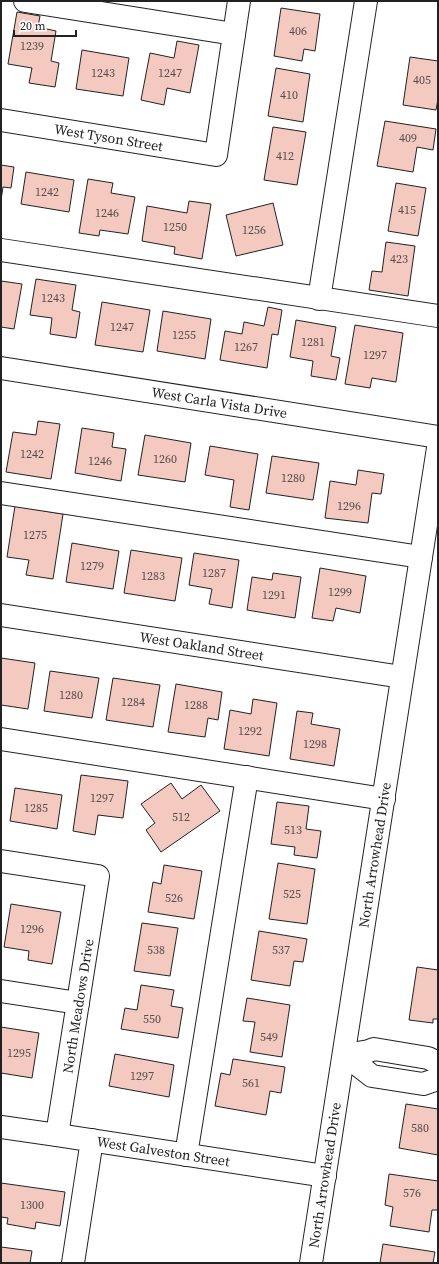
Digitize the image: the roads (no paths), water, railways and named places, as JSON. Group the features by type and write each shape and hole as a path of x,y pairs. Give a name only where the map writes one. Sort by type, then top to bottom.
{"street":[{"path":"25,1 234,34 239,1"},
{"path":"319,299 366,1"},
{"name":"West Tyson Street","path":"1,120 216,155 234,34"},
{"path":"1,250 438,316"},
{"name":"West Carla Vista Drive","path":"1,368 438,437"},
{"name":"North Arrowhead Drive","path":"311,1263 345,1056 438,448"},
{"path":"1,493 421,557"},
{"name":"West Oakland Street","path":"1,615 402,677"},
{"path":"1,739 384,798"},
{"path":"186,1155 247,777"},
{"name":"North Meadows Drive","path":"1,861 98,876 57,1135"},
{"path":"1,990 78,1003"},
{"path":"345,1056 374,1049 428,1058 438,1063"},
{"path":"345,1056 372,1076 423,1084 438,1079"},
{"name":"West Galveston Street","path":"1,1127 325,1176"},
{"path":"73,1263 92,1140"}]}
